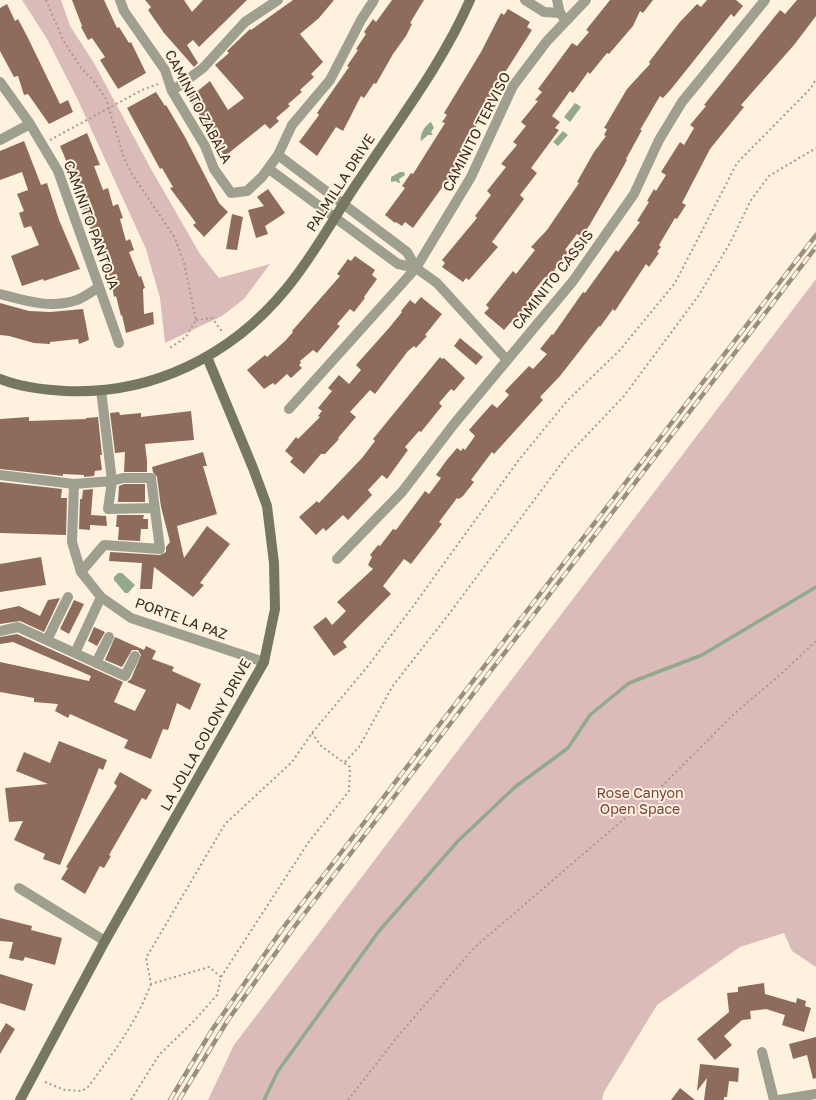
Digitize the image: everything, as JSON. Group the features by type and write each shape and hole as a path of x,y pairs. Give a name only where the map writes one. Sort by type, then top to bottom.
{"street":[{"name":"CAMINITO ZABALA","path":"120,0 124,11 165,70 172,91 205,146 214,169 231,193 247,191 269,169"},
{"path":"172,91 203,68 245,22 278,0"},
{"path":"374,0 361,20 330,80 292,125 278,155 269,169 398,264 416,268 437,283 507,360"},
{"name":"PALMILLA DRIVE","path":"0,379 49,390 86,392 129,388 186,369 230,342 263,315 287,289 310,257 342,204 419,92 460,24 470,0"},
{"path":"525,0 544,12 563,17"},
{"path":"557,0 563,17"},
{"name":"CAMINITO TERVISO","path":"289,409 416,268 471,177 514,86 563,17 586,0"},
{"name":"CAMINITO CASSIS","path":"337,560 402,492 454,424 573,281 634,194 659,140 682,102 765,0"},
{"name":"CAMINITO PANTOJA","path":"0,82 30,124 58,171 80,237 100,287 119,343"},
{"path":"0,140 30,124"},
{"path":"278,155 407,252 416,268"},
{"path":"0,294 34,304 50,305 78,300 100,287"},
{"name":"LA JOLLA COLONY DRIVE","path":"20,1100 105,940 264,662 275,609 274,563 266,506 253,468 207,357"},
{"path":"101,390 112,481 108,509 155,508"},
{"path":"0,476 74,484 112,481 123,478 151,478 160,549 104,545 81,572"},
{"path":"74,484 72,542 81,572"},
{"name":"PORTE LA PAZ","path":"81,572 101,597 131,618 264,662"},
{"path":"47,640 68,597"},
{"path":"75,653 101,597"},
{"path":"0,631 18,627 125,676 135,656"},
{"path":"96,663 109,636"},
{"path":"20,888 105,940"},
{"path":"762,1052 774,1100"},
{"path":"779,1100 816,1094"}],"path":[{"path":"46,0 63,40 81,68 93,80 106,99 124,158 132,174 175,238 184,263 196,320 186,337 170,348"},
{"path":"42,145 142,90 168,79"},
{"path":"45,1082 65,1090 82,1091 88,1087 125,1038 151,984 146,958 225,824 292,762 312,732 368,666 518,461 567,401 620,350 675,283 737,163 811,88 816,79"},
{"path":"345,762 359,747 392,687 449,614 566,456 624,396 699,295 730,243 751,200 769,176 816,148"},
{"path":"196,320 212,318 230,342"},
{"path":"348,1100 398,1036 474,948 660,788 735,714 816,641"},
{"path":"131,1100 159,1055 195,1020 217,995 221,977 308,843 349,791 350,767 321,746 312,732"},
{"path":"151,984 208,967 221,977"}],"green space":[{"path":"22,0 61,0 70,26 94,63 151,169 200,254 219,278 270,264 244,299 222,316 165,343 160,298 146,249 77,98 47,39"},
{"name":"Rose Canyon Open Space","path":"816,279 816,967 792,951 784,933 740,947 657,1005 604,1092 602,1100 208,1100 234,1045"}],"shaded area":[{"path":"575,103 581,107 570,122 564,117"},
{"path":"431,122 434,128 431,132 433,135 428,135 421,141 423,130"},
{"path":"563,131 568,135 558,146 553,142"},
{"path":"400,172 404,172 405,175 399,179 400,183 396,181 391,182 391,177"},
{"path":"118,573 122,573 135,585 128,593 125,593 114,580 114,577"}],"building":[{"path":"72,0 104,0 117,28 119,27 129,43 131,42 146,73 118,89 100,60 105,57 92,38 88,40 81,27 82,26"},
{"path":"145,0 184,0 192,12 203,0 247,0 199,47 193,40 187,45 198,63 194,67 164,33 148,10 151,7"},
{"path":"293,0 334,0 319,18 300,34 323,62 311,74 314,77 300,90 302,92 288,104 290,106 276,118 279,121 270,129 265,124 225,156 215,144 219,141 209,131 189,98 210,81 228,110 244,98 215,65 229,53 227,51 250,29 251,30"},
{"path":"392,0 424,0 410,23 412,24 406,36 393,54 376,84 374,83 364,98 361,96 343,131 336,127 317,156 299,142 319,115 317,113 349,67 347,66 358,50 356,49 366,34 364,32 373,19 376,22"},
{"path":"610,0 653,0 643,13 640,11 633,26 609,54 607,53 590,74 588,72 573,93 570,91 552,116 560,122 555,128 559,130 531,168 537,173 520,195 524,199 492,242 498,247 469,280 466,278 463,282 442,267 445,263 442,260 477,218 475,216 491,195 487,191 506,167 501,164 517,145 513,142 526,126 521,122 538,101 535,100 542,92 538,89 572,43 577,46 589,32 586,30"},
{"path":"707,0 736,0 743,6 734,17 731,14 663,98 660,96 640,130 642,130 626,159 627,160 589,226 581,237 577,234 565,250 568,252 554,270 556,271 549,280 545,277 532,293 535,295 521,313 523,314 514,324 511,322 504,330 484,313 489,308 486,305 513,271 516,274 535,250 531,247 547,230 579,183 577,182 594,152 606,136 604,135 607,129 604,128 627,89 650,64 649,62 679,23 697,4 701,7"},
{"path":"797,0 816,0 816,16 794,45 741,105 744,107 710,149 682,203 686,205 677,219 675,218 659,245 661,247 657,252 659,253 649,267 646,264 615,311 613,309 560,376 540,397 543,400 494,454 492,452 471,480 474,482 463,496 459,499 457,498 439,522 442,524 411,564 404,559 383,586 391,594 343,642 347,647 334,656 313,627 326,617 332,625 346,611 337,602 373,569 368,565 372,557 370,555 378,545 380,546 393,529 396,530 425,491 429,494 441,478 436,475 457,448 461,451 463,448 465,450 475,436 469,430 483,414 492,404 497,408 509,395 505,391 529,366 533,369 547,354 540,349 552,334 553,335 583,292 585,293 616,250 618,252 640,222 637,221 649,202 647,201 654,189 656,191 666,175 661,172 680,142 684,145 694,128 690,125 706,106 704,105 780,10 785,14"},
{"path":"7,4 15,21 18,19 60,104 68,100 73,112 49,124 28,94 24,95 18,76 14,77 0,51 0,8"},
{"path":"508,9 530,22 527,27 532,30 492,93 468,142 454,166 456,167 447,183 446,182 413,228 405,222 402,226 396,222 395,223 385,215 405,188 402,186 411,173 413,174 445,123 442,122 447,115 444,113 481,52 501,13 504,15"},
{"path":"156,92 165,106 166,105 185,137 219,203 228,212 204,237 193,225 196,223 170,188 173,187 162,168 160,169 127,108"},
{"path":"87,133 100,165 94,166 103,190 108,188 113,206 118,204 123,218 120,219 126,241 130,239 134,250 129,252 139,277 141,276 145,288 143,289 144,314 153,312 154,324 126,333 116,296 114,297 111,279 105,268 109,267 90,228 86,209 83,210 73,177 60,146"},
{"path":"24,141 41,185 47,183 59,220 80,269 44,281 43,279 22,286 11,256 39,245 31,226 24,228 19,213 24,211 17,194 28,190 22,172 0,180 0,151"},
{"path":"268,189 285,213 265,226 268,234 256,238 248,210 264,206 257,197"},
{"path":"232,214 243,217 237,250 226,249"},
{"path":"355,256 375,270 372,275 377,279 364,297 365,298 354,312 350,309 337,324 340,326 317,353 313,350 300,361 301,363 299,365 302,368 291,378 287,374 275,385 273,383 264,389 247,370 265,355 267,357 285,341 340,276 337,274 348,259 351,261"},
{"path":"421,297 442,314 425,335 427,336 416,348 414,346 408,351 375,394 370,390 350,412 356,417 338,438 339,439 325,454 321,454 304,474 290,462 293,458 285,451 296,437 298,439 320,417 318,416 322,411 318,408 332,391 328,388 339,375 349,384 361,370 356,365 389,328 410,300 415,304"},
{"path":"0,303 29,311 50,312 83,309 89,340 79,344 78,339 50,342 50,344 34,343 0,335"},
{"path":"460,338 483,357 476,365 454,346"},
{"path":"440,357 442,359 444,358 465,378 454,391 451,389 439,403 442,406 421,432 419,431 405,447 408,450 387,479 382,475 368,490 372,495 348,520 343,515 326,531 323,528 316,535 299,517 317,501 319,503 362,458 375,441 373,439"},
{"path":"191,411 194,440 145,444 147,472 124,472 125,452 115,453 110,413 119,412 120,415 141,413 141,417"},
{"path":"29,417 29,421 86,419 98,417 102,470 95,471 94,476 84,477 84,475 63,474 63,476 0,469 0,419"},
{"path":"203,452 207,466 203,466 217,514 177,526 184,558 207,526 230,544 200,583 204,585 193,597 154,567 152,589 140,589 142,563 109,561 110,552 160,555 166,552 166,547 170,542 161,507 157,477 153,472 152,467"},
{"path":"0,482 62,489 61,498 67,498 66,535 0,533"},
{"path":"124,484 145,484 145,502 118,502 119,486"},
{"path":"93,489 91,515 106,516 107,526 90,525 90,530 79,529 80,499 82,499 83,490"},
{"path":"117,515 144,515 143,519 148,519 148,529 141,529 140,541 118,540 119,527 116,527"},
{"path":"41,557 46,585 0,592 0,564"},
{"path":"60,598 44,632 20,621 0,624 0,610 19,606 40,616 48,600"},
{"path":"74,600 84,604 69,634 60,629"},
{"path":"94,627 105,632 97,646 88,641"},
{"path":"17,634 123,682 114,702 135,711 146,690 127,682 131,679 141,655 138,650 132,650 122,667 105,660 115,637 144,650 146,646 156,651 152,659 174,667 172,671 201,684 190,710 177,703 168,730 163,729 151,759 124,748 128,740 70,714 68,718 55,711 58,704 34,702 34,698 0,692 0,662 89,681 91,676 13,642 0,644 0,637"},
{"path":"59,741 107,760 103,770 99,768 60,865 43,859 45,854 14,840 23,821 9,822 5,788 48,784 16,771 24,752 50,763"},
{"path":"120,772 152,790 146,800 142,798 109,855 111,856 104,868 100,866 85,894 61,879 68,868 66,867 117,786 114,783"},
{"path":"0,918 32,926 31,930 62,938 55,965 25,957 23,961 9,958 13,942 0,941"},
{"path":"0,974 33,984 25,1011 0,1003"},
{"path":"764,983 765,994 796,1003 797,998 806,1001 805,1006 811,1008 804,1032 782,1025 785,1015 766,1009 750,1011 751,1019 742,1020 724,1036 732,1045 715,1060 697,1039 729,1012 727,993 738,992 738,987"},
{"path":"6,1023 15,1029 0,1054 0,1033"},
{"path":"816,1037 816,1078 813,1079 807,1055 793,1059 789,1044"},
{"path":"700,1064 739,1068 738,1082 729,1081 727,1097 724,1097 724,1100 704,1100 707,1078 697,1091"},
{"path":"680,1088 695,1100 671,1100"}],"waterway":[{"path":"264,1100 278,1071 379,931 458,841 515,787 568,748 590,715 629,683 702,655 816,587"}],"railway":[{"path":"170,1100 212,1030 283,928 816,235"},
{"path":"179,1100 228,1020 295,926 816,247"}]}
